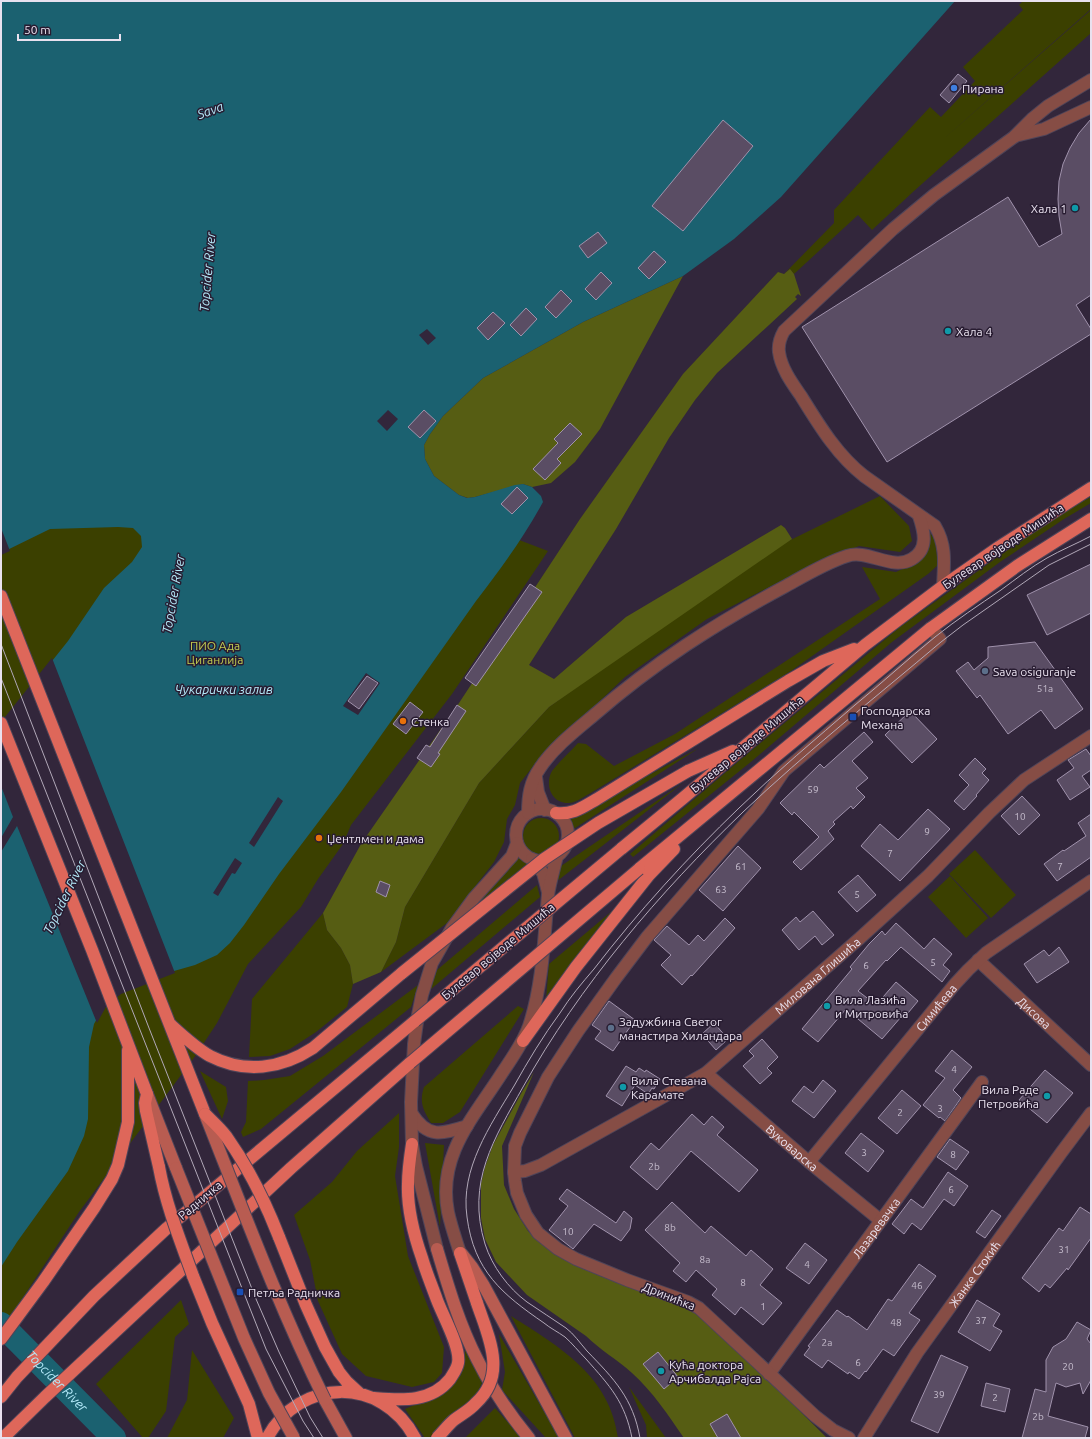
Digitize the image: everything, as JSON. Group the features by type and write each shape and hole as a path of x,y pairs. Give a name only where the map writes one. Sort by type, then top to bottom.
{"main road":[{"name":"Булевар војводе Мишића","path":"415,1021 865,645 943,586 999,547 1091,488"},
{"name":"Булевар војводе Мишића","path":"411,1066 639,869 931,628 1017,566 1091,519"},
{"path":"1,596 291,1329 325,1400 346,1438"},
{"path":"550,812 566,814 575,812 800,674 823,661 865,645"},
{"path":"1,723 244,1338 269,1393 294,1438"},
{"path":"169,1022 200,1049 224,1061 253,1067 268,1067 299,1057 313,1048 544,859 598,823 688,771 745,746"},
{"path":"523,1041 576,967 628,901 661,862 715,806"},
{"name":"Радничка","path":"1,1397 70,1320 128,1263 167,1228 415,1021"},
{"path":"1,1339 44,1282 112,1179 118,1165 128,1122 129,1045"},
{"path":"3,1438 152,1297 336,1127 411,1066"},
{"path":"147,1094 145,1102 146,1111 162,1188 170,1214 212,1323 249,1404 258,1438"},
{"path":"205,1114 226,1135 260,1191 306,1305 325,1347 343,1377 360,1394"},
{"path":"267,1438 282,1417 304,1400 332,1392 346,1392 374,1398 405,1400 424,1397 442,1387 452,1376 456,1368 458,1359 456,1348 421,1257 411,1216 408,1185 412,1144"},
{"path":"438,1249 448,1286 477,1359 501,1400 529,1438"},
{"path":"438,1438 447,1426 478,1402 486,1391 491,1380 494,1365 493,1352 460,1253"},
{"path":"460,1253 472,1267 484,1286 566,1438"},
{"path":"374,1398 392,1408 406,1423 415,1438"}],"street":[{"path":"943,586 945,556 940,534 935,526 864,476 837,451 790,379 779,354 779,343 784,331 893,229 944,188 1014,136 1048,106 1091,80"},
{"path":"1014,136 1044,129 1091,107"},
{"path":"528,813 530,790 541,767 554,752 606,704 643,674 710,629 801,577 849,555 856,554 897,562 905,562 912,559 918,554 924,540 924,532 919,516"},
{"path":"514,1172 515,1146 548,1076 578,1031 647,937 758,809 784,771 940,639 931,628"},
{"name":"Милована Глишића","path":"514,1172 529,1170 541,1165 706,1073 928,876 989,813 1024,780 1091,736"},
{"path":"460,1253 450,1222 447,1196 450,1164 460,1137 523,1041 529,1026 541,970 548,893 557,856 566,845 567,831 565,824 550,812 538,792 536,776"},
{"path":"550,812 539,810 528,813 523,818 516,830 517,843 526,856 532,859 545,861 557,856"},
{"name":"Булевар војводе Мишића","path":"438,1249 416,1166 412,1144 411,1066 418,1015 422,995 432,963 452,928 474,898 512,856 517,843"},
{"path":"532,859 543,873 548,893"},
{"name":"Симићева","path":"809,1162 950,991 978,960 996,945 1091,881"},
{"name":"Дисова","path":"978,960 1091,1065"},
{"name":"Вуковарска","path":"706,1073 809,1162 880,1220"},
{"name":"Лазаревачка","path":"769,1374 982,1082"},
{"path":"411,1108 423,1128 435,1133 448,1132 467,1126"},
{"name":"Жанке Стокић","path":"864,1438 917,1353 1061,1153 1091,1114"},
{"name":"Дринићка","path":"514,1172 517,1193 526,1215 538,1233 551,1244 576,1259 627,1280 688,1302 699,1308 835,1434 850,1438"}],"green space":[{"path":"1023,1 1091,1 1091,9 940,142 1091,10 1091,33 872,230 858,215 794,274 790,269 784,274 834,223 834,210 930,107 941,117 975,81 963,67 1023,10 1019,5"},
{"path":"790,269 794,274 801,296 798,294 795,297 797,299 717,373 695,400 669,438 616,529 529,665 554,679 626,617 781,525 785,528 792,539 549,707 479,783 405,907 396,942 381,972 353,984 350,965 341,948 327,930 323,913 361,844 459,703 580,519 683,374 778,272 784,274"},
{"path":"683,276 600,429 575,462 551,483 532,487 523,484 468,498 459,495 434,476 425,459 424,445 443,416 483,378 583,322"},
{"name":"Чукарички залив","path":"185,412 548,551 452,694 351,825 343,844 318,879 301,907 248,964 217,1023 196,1055 79,1212 1,1331 1,456"},
{"path":"880,496 909,526 912,541 900,552 859,546 816,563 707,619 625,677 538,760 520,783 515,805 507,819 504,842 494,862 447,923 381,972 396,942 405,907 479,783 549,707 756,557"},
{"path":"1091,497 1091,503 1064,519 1000,562 892,642 752,761 633,857 630,854 900,627 1066,510"},
{"path":"928,530 935,540 938,565 928,574 791,671 576,801 571,803 563,802 554,797 551,793 549,782 552,771 578,743 586,744 614,766 675,734 880,599 862,567 896,572 911,565"},
{"path":"699,748 572,830 567,819"},
{"path":"683,783 556,882 561,866"},
{"path":"541,818 554,823 559,836 554,849 541,854 528,849 523,836 528,823"},
{"path":"975,850 1016,895 991,918 949,874"},
{"path":"520,855 528,863 464,919"},
{"path":"950,876 988,918 966,938 928,897"},
{"path":"537,885 540,897 430,990 437,970"},
{"path":"618,906 546,1000 549,964"},
{"path":"323,913 327,930 341,948 350,965 353,984 347,1007 316,1032 290,1049 270,1056 249,1057 252,999"},
{"path":"418,985 411,1007 261,1129 243,1137 241,1132 246,1122 248,1081 290,1076 323,1056"},
{"path":"518,1006 524,1009 460,1112 443,1123 431,1123 422,1102 424,1087"},
{"path":"200,1071 226,1087 228,1101 222,1119"},
{"path":"534,1072 502,1146 504,1185 514,1209 528,1231 539,1242 555,1253 699,1311 827,1438 684,1438 666,1412 640,1380 586,1336 527,1295 496,1262 485,1239 481,1218 481,1184 493,1145"},
{"path":"399,1113 399,1147 395,1176 408,1256 444,1347 442,1373 434,1382 412,1387 366,1376 342,1354 318,1301 310,1260 294,1215 332,1182 357,1151"},
{"path":"425,1143 444,1145 440,1227"},
{"path":"181,1300 189,1324 175,1337 166,1411 148,1438 143,1438 96,1384"},
{"path":"511,1316 547,1339 564,1352 580,1365 594,1380 605,1397 613,1416 618,1438 575,1438"},
{"path":"499,1334 543,1410 562,1438 546,1438 502,1390 505,1372"},
{"path":"466,1346 483,1381 476,1395 451,1416 429,1438 425,1438 405,1409 443,1393 461,1375"},
{"path":"192,1350 234,1418 223,1438 167,1438 187,1400"},
{"path":"629,1387 666,1438 647,1438 646,1425"},
{"path":"495,1408 522,1438 465,1438"}],"water":[{"name":"Sava","path":"1,1 955,1 781,197 734,239 683,276 583,322 483,378 443,416 424,445 425,459 434,476 459,495 467,498 523,484 532,487 541,496 543,502 520,541 503,565 341,792 279,874 230,943 217,955 195,965 167,973 120,992 105,1004 94,1024 89,1047 88,1119 84,1136 68,1171 1,1267 1,725 68,641 104,588 132,562 142,547 141,536 133,528 50,529 1,553"}],"pier":[{"path":"427,329 436,338 428,345 419,335"},
{"path":"388,410 398,419 387,431 377,421"},
{"path":"1,528 10,551 1,555"},
{"path":"52,658 175,973 121,994 107,1005 97,1023 17,826 1,852 1,838 13,817 1,786 1,722"},
{"path":"366,673 380,683 358,715 343,706"},
{"path":"278,797 283,801 254,847 249,843"},
{"path":"235,858 242,863 235,874 232,873 218,896 213,893"}],"building":[{"name":"Пирана","path":"958,74 967,81 949,103 940,95"},
{"name":"Хала 4","path":"1091,119 1091,295 1076,305 1091,329 1091,334 887,462 802,327 1008,197 1039,247 1062,234 1058,199 1059,181 1063,164 1079,133"},
{"path":"723,120 753,146 683,231 652,206"},
{"path":"598,232 607,243 588,258 579,246"},
{"path":"654,251 666,262 649,279 638,268"},
{"path":"601,272 612,283 596,300 585,289"},
{"path":"561,290 572,301 556,318 545,307"},
{"path":"526,308 537,319 521,336 510,325"},
{"path":"493,312 505,323 488,340 477,328"},
{"path":"424,410 436,421 420,438 408,427"},
{"path":"570,423 582,434 557,459 561,463 545,480 533,469 558,443 554,439"},
{"path":"517,487 528,498 512,514 501,504"},
{"path":"1091,564 1091,613 1047,635 1027,595"},
{"path":"530,584 542,592 476,686 465,678"},
{"path":"1035,642 1083,709 1055,729 1041,710 1008,734 980,695 977,698 956,671 968,662 974,670 988,658 988,647"},
{"path":"367,676 378,683 359,709 348,701"},
{"path":"410,702 423,712 406,734 393,724"},
{"path":"457,705 466,711 438,753 440,754 431,767 417,758 426,745 430,747"},
{"path":"910,711 937,739 912,763 885,735"},
{"path":"864,732 873,742 852,761 868,778 856,788 865,797 853,809 851,806 833,822 835,824 828,831 834,839 801,870 793,862 819,837 794,812 792,815 780,803 820,764 824,768"},
{"path":"1086,749 1091,756 1091,770 1082,776 1090,787 1070,800 1057,780 1074,768 1068,760"},
{"path":"975,758 986,769 982,773 989,780 964,810 954,801 969,785 959,775"},
{"path":"1022,796 1040,815 1019,835 1001,816"},
{"path":"928,809 950,829 900,881 861,846 880,824 898,840"},
{"path":"1091,814 1091,857 1057,881 1044,864 1086,836 1078,823"},
{"path":"738,846 761,868 723,911 699,890"},
{"path":"858,875 876,895 857,912 838,892"},
{"path":"380,881 390,885 386,897 376,892"},
{"path":"813,911 834,935 822,945 815,936 799,950 782,930 796,917 800,922"},
{"path":"725,918 735,928 682,985 661,965 671,955 654,940 667,926 689,945 698,935 704,941"},
{"path":"896,923 924,949 934,938 952,954 943,965 950,971 942,982 901,947 887,961 886,960 858,991 877,1004 896,982 918,1001 903,1019 901,1017 882,1039 846,1009 818,1042 802,1029 852,969 850,967 869,944 882,931 885,935"},
{"path":"1059,947 1069,962 1037,983 1024,964 1044,950 1049,956"},
{"path":"609,1001 635,1020 613,1051 595,1039 601,1031 592,1025"},
{"path":"714,1023 728,1039 716,1050 702,1034"},
{"path":"762,1039 778,1057 767,1068 772,1073 760,1084 743,1066 754,1056 749,1051"},
{"path":"952,1050 972,1067 953,1090 961,1098 945,1121 923,1105 945,1078 935,1071"},
{"name":"Вила Стевана Карамате","path":"626,1066 636,1072 639,1068 645,1072 646,1070 660,1079 654,1089 652,1088 648,1094 635,1085 622,1106 606,1096"},
{"name":"Вила Раде Петровића","path":"1045,1070 1073,1093 1047,1123 1019,1100"},
{"path":"823,1080 836,1091 814,1118 792,1101 804,1086 813,1093"},
{"path":"902,1090 921,1106 897,1134 878,1118"},
{"path":"692,1114 704,1125 712,1116 724,1127 717,1135 758,1170 739,1192 691,1151 657,1190 630,1167 651,1143 659,1150"},
{"path":"861,1133 884,1151 868,1172 845,1153"},
{"path":"950,1139 969,1152 956,1170 937,1157"},
{"path":"948,1172 968,1186 954,1206 944,1199 921,1230 912,1223 904,1234 892,1224 911,1199 923,1208"},
{"path":"567,1189 616,1223 624,1211 632,1218 630,1229 621,1241 594,1224 573,1249 549,1230 568,1206 559,1199"},
{"path":"672,1202 705,1233 711,1226 746,1256 751,1250 773,1269 760,1285 782,1303 763,1325 741,1307 735,1315 712,1295 717,1289 696,1270 686,1282 673,1271 680,1263 645,1230"},
{"path":"1080,1207 1091,1214 1091,1238 1068,1270 1067,1268 1050,1288 1045,1284 1039,1292 1022,1278 1059,1228 1063,1231"},
{"path":"992,1210 1001,1216 985,1238 976,1232"},
{"path":"805,1243 827,1260 809,1284 786,1268"},
{"path":"919,1264 936,1276 909,1313 920,1320 894,1356 883,1349 859,1379 849,1372 848,1374 828,1360 822,1368 804,1355 810,1347 808,1346 837,1310 867,1330 888,1299 892,1301"},
{"path":"977,1300 1000,1314 993,1326 1002,1331 990,1351 958,1332"},
{"path":"1077,1322 1091,1330 1087,1339 1091,1344 1091,1380 1083,1394 1080,1383 1066,1387 1056,1383 1048,1416 1088,1427 1085,1438 1022,1438 1035,1389 1046,1392 1046,1360 1053,1347 1066,1339"},
{"name":"Кућа доктора Арчибалда Рајса","path":"658,1352 678,1377 664,1389 643,1364"},
{"path":"941,1355 968,1367 938,1433 911,1421"},
{"path":"986,1383 1010,1389 1005,1412 981,1406"},
{"path":"727,1414 741,1438 718,1438 710,1424"}],"waterway":[{"name":"Topcider River","path":"1,1324 114,1438"}],"tram line":[{"path":"632,1438 621,1404 609,1386 586,1359 565,1337 515,1302 492,1279 483,1267 471,1236 467,1217 466,1199 472,1165 487,1132 536,1049 572,996 646,906 720,827 796,756 943,631 1035,565 1091,536"},
{"path":"640,1438 633,1411 614,1380 569,1330 527,1302 513,1290 496,1268 488,1252 480,1222 479,1201 481,1181 493,1143 502,1125 545,1049 596,977 623,942 681,875 743,812 816,747 963,625 1049,565 1091,544"},
{"path":"1,644 149,1028 256,1299 310,1417 323,1438"},
{"path":"1,678 266,1349 303,1421 314,1438"}],"place":[{"name":"Пирана","path":"954,88"},
{"name":"Хала 1","path":"1075,208"},
{"name":"Хала 4","path":"948,331"},
{"name":"Sava osiguranje","path":"985,671"},
{"name":"Господарска Механа","path":"853,717"},
{"name":"Стенка","path":"403,721"},
{"name":"Џентлмен и дама","path":"319,838"},
{"name":"Вила Лазића и Митровића","path":"827,1006"},
{"name":"Задужбина Светог манастира Хиландара","path":"611,1028"},
{"name":"Вила Стевана Карамате","path":"623,1087"},
{"name":"Вила Раде Петровића","path":"1047,1096"},
{"name":"Петља Радничка","path":"240,1292"},
{"name":"Кућа доктора Арчибалда Рајса","path":"661,1371"}],"park label":[{"name":"ПИО Ада Циганлија","path":"215,652"}]}
